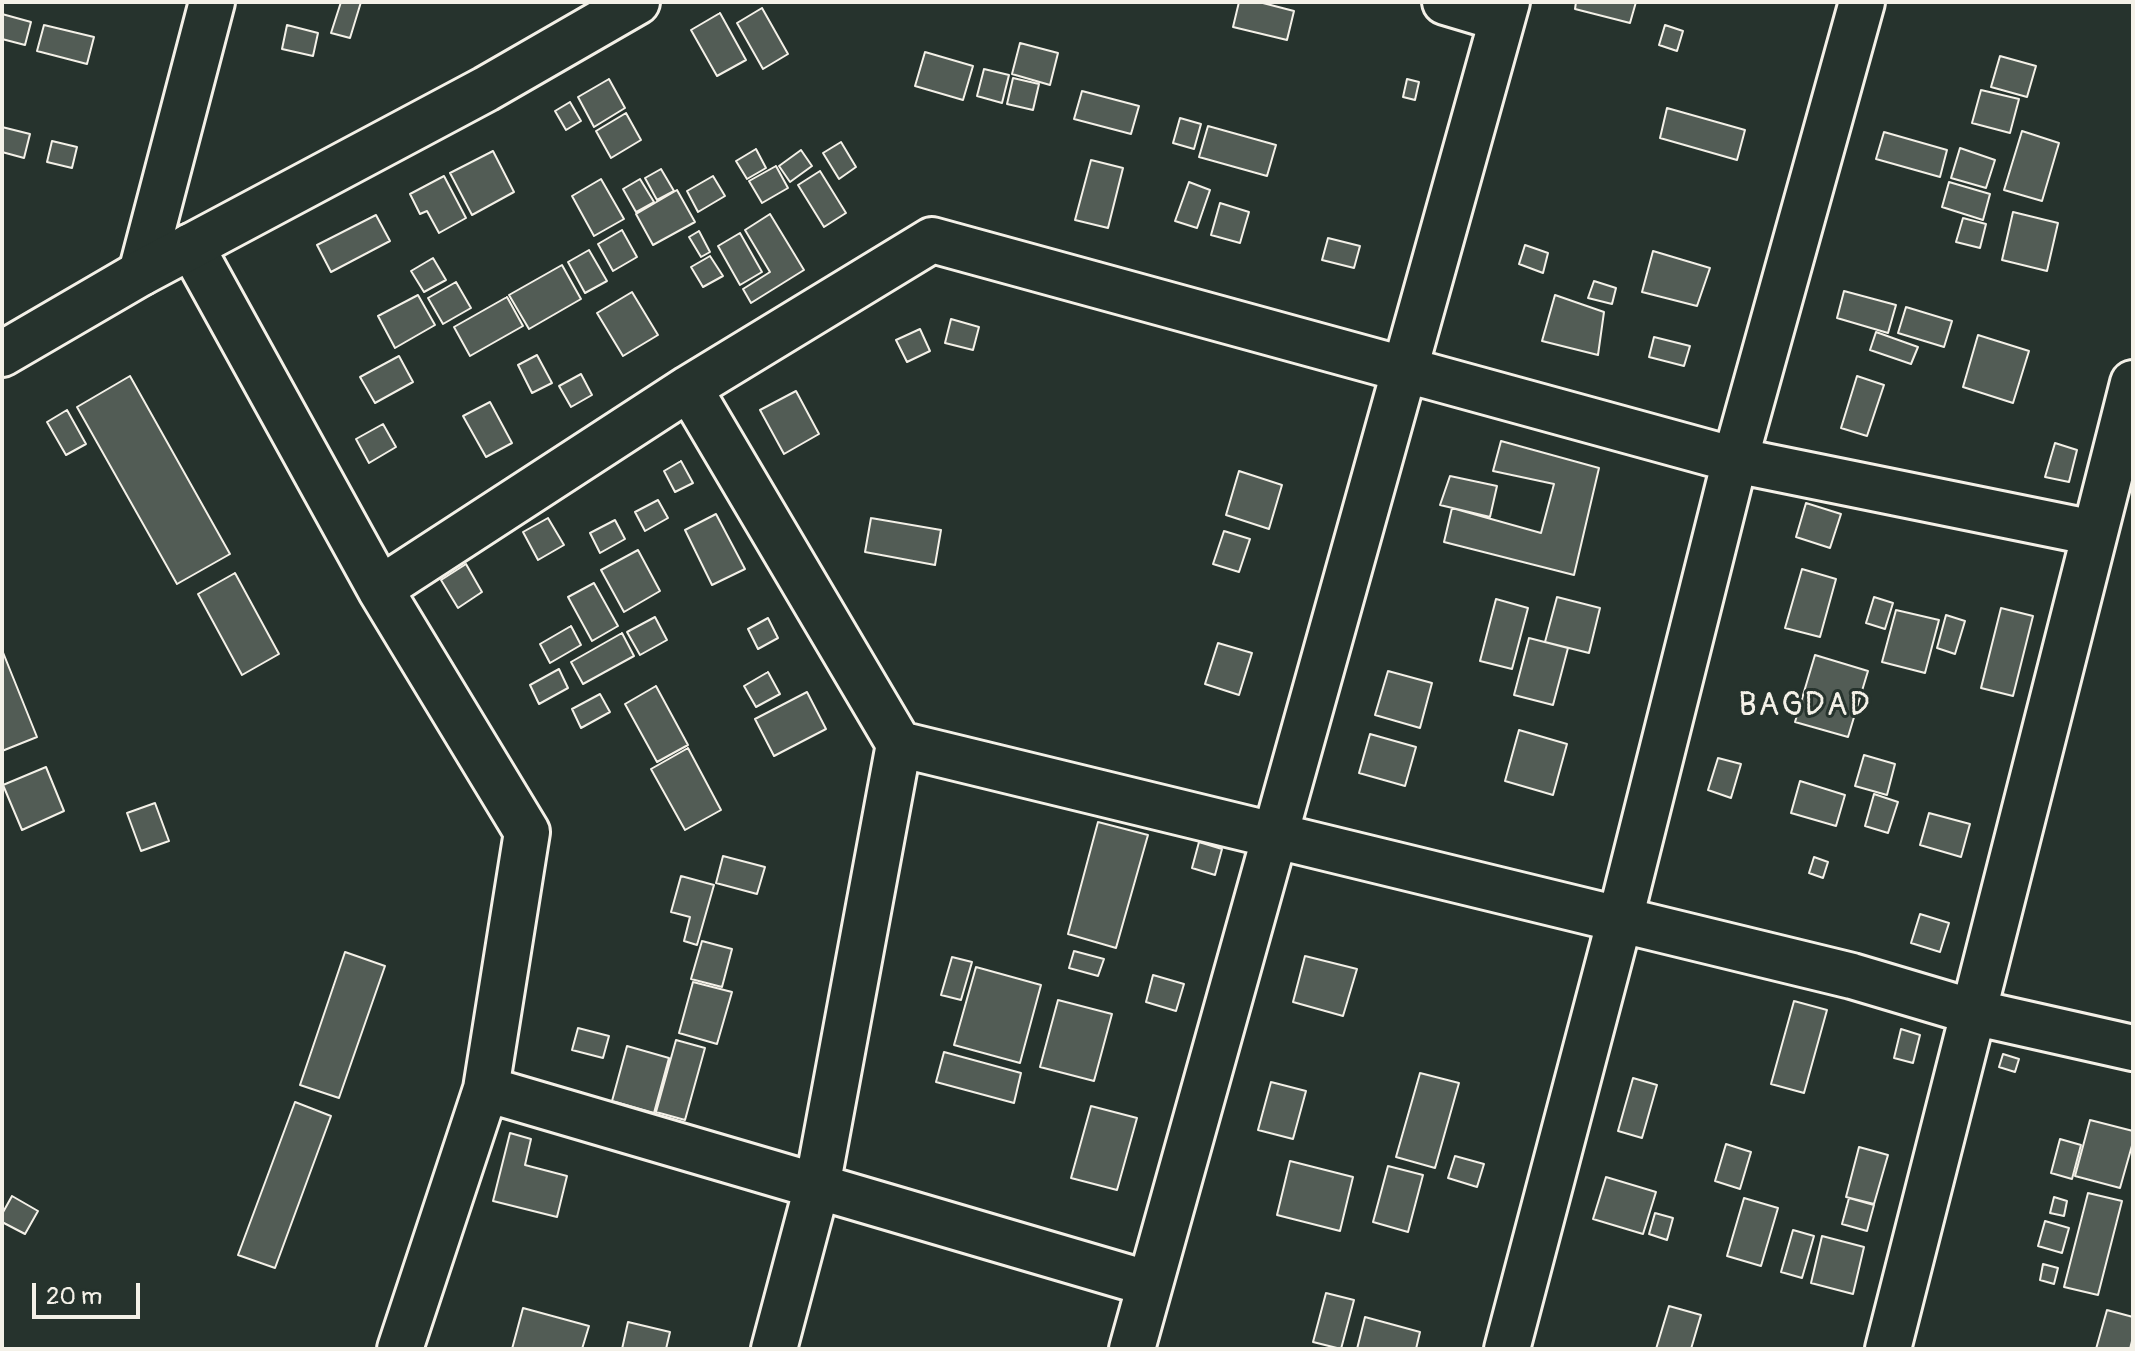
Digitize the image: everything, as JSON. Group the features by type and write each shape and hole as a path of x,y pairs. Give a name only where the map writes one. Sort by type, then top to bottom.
{"street":[{"path":"141,273 212,2"},
{"path":"2,354 141,273 486,89 637,2"},
{"path":"1132,1349 1505,11 1445,2"},
{"path":"1507,1349 1620,919 1735,460 1862,2"},
{"path":"380,589 689,388 932,240 1735,460 2094,533"},
{"path":"191,246 380,589 527,832 486,1089 400,1349"},
{"path":"1888,1349 2133,383"},
{"path":"689,388 899,744 817,1187 774,1349"},
{"path":"899,744 1852,976 1973,1012 2133,1048"},
{"path":"486,1089 1150,1284"}],"building":[{"path":"341,2 361,2 350,38 331,33"},
{"path":"1239,2 1259,2 1294,11 1287,40 1233,27"},
{"path":"1576,2 1636,2 1630,23 1575,9"},
{"path":"762,8 788,54 763,69 737,23"},
{"path":"720,13 746,60 717,76 691,30"},
{"path":"2,14 31,22 25,45 2,39"},
{"path":"44,25 94,37 87,64 37,51"},
{"path":"287,25 318,33 313,56 282,49"},
{"path":"1665,25 1683,31 1677,51 1659,45"},
{"path":"1020,43 1058,53 1050,85 1012,74"},
{"path":"925,52 973,66 963,100 915,86"},
{"path":"2000,56 2036,66 2027,97 1991,87"},
{"path":"984,69 1009,75 1002,103 977,96"},
{"path":"1013,78 1039,84 1033,110 1007,104"},
{"path":"609,79 625,108 594,127 578,97"},
{"path":"1407,79 1419,82 1415,100 1403,97"},
{"path":"1981,90 2019,99 2010,133 1972,123"},
{"path":"1082,91 1139,106 1131,134 1074,119"},
{"path":"570,102 581,121 566,130 555,111"},
{"path":"1667,108 1745,130 1737,160 1660,138"},
{"path":"626,113 641,140 611,158 596,131"},
{"path":"1180,118 1201,124 1194,149 1173,143"},
{"path":"1208,126 1276,145 1267,176 1199,157"},
{"path":"2,127 30,134 24,158 2,152"},
{"path":"2022,131 2059,143 2042,201 2004,190"},
{"path":"1884,132 1947,150 1940,177 1876,159"},
{"path":"52,141 77,147 72,168 47,162"},
{"path":"841,142 856,167 839,179 823,153"},
{"path":"1960,148 1995,160 1986,188 1951,178"},
{"path":"756,149 766,168 747,179 736,161"},
{"path":"801,150 812,166 790,182 779,166"},
{"path":"493,151 514,192 472,215 450,173"},
{"path":"1091,160 1123,168 1108,228 1075,220"},
{"path":"776,166 788,188 762,203 749,181"},
{"path":"661,169 674,191 657,200 645,178"},
{"path":"820,171 846,213 824,227 798,185"},
{"path":"444,176 466,218 439,233 427,211 420,214 410,194"},
{"path":"713,176 725,196 698,212 687,191"},
{"path":"601,179 624,219 594,236 572,196"},
{"path":"640,179 654,202 636,212 623,189"},
{"path":"1189,182 1210,190 1197,228 1175,221"},
{"path":"1949,182 1990,194 1983,220 1942,207"},
{"path":"677,190 695,222 653,245 636,214"},
{"path":"1220,203 1249,212 1240,243 1211,235"},
{"path":"2013,212 2058,223 2047,271 2002,260"},
{"path":"770,214 804,270 751,303 743,289 770,272 745,230"},
{"path":"376,215 390,241 331,272 317,245"},
{"path":"1963,218 1986,224 1980,248 1956,242"},
{"path":"622,230 637,257 613,271 598,244"},
{"path":"699,231 710,252 701,257 689,237"},
{"path":"740,233 762,272 740,285 718,246"},
{"path":"1328,238 1360,246 1354,268 1322,260"},
{"path":"1525,245 1548,253 1543,273 1519,264"},
{"path":"589,250 607,281 585,293 568,262"},
{"path":"1653,251 1710,268 1697,306 1642,292"},
{"path":"710,256 723,276 703,287 691,267"},
{"path":"433,258 446,280 424,292 411,271"},
{"path":"562,265 581,299 529,329 509,295"},
{"path":"1594,281 1616,288 1612,304 1588,298"},
{"path":"456,282 471,308 443,324 428,298"},
{"path":"1844,291 1896,305 1888,333 1837,318"},
{"path":"632,292 658,335 623,356 597,313"},
{"path":"418,295 435,325 395,348 378,316"},
{"path":"1555,295 1604,312 1598,355 1542,341"},
{"path":"507,297 523,326 470,356 454,327"},
{"path":"1906,307 1952,321 1944,347 1898,333"},
{"path":"951,319 979,327 973,350 945,343"},
{"path":"920,329 930,351 907,362 896,340"},
{"path":"1876,332 1918,347 1911,364 1870,350"},
{"path":"1978,335 2029,351 2013,403 1963,387"},
{"path":"1654,337 1690,346 1684,366 1649,357"},
{"path":"537,355 552,383 532,393 518,365"},
{"path":"399,356 413,382 375,403 360,377"},
{"path":"581,374 592,395 571,407 559,386"},
{"path":"130,376 230,554 177,584 77,407"},
{"path":"1857,376 1884,385 1867,436 1841,428"},
{"path":"796,391 819,434 784,454 760,410"},
{"path":"490,402 512,443 486,457 463,416"},
{"path":"67,410 86,444 66,455 47,422"},
{"path":"383,424 396,447 369,463 356,439"},
{"path":"1501,441 1599,468 1574,575 1444,542 1452,508 1541,533 1554,484 1493,471"},
{"path":"2055,443 2077,450 2069,482 2045,477"},
{"path":"681,461 693,483 675,492 664,471"},
{"path":"1239,471 1282,485 1269,529 1226,515"},
{"path":"1450,476 1497,486 1490,517 1440,505"},
{"path":"658,500 668,518 645,531 635,512"},
{"path":"1806,503 1841,514 1830,548 1796,537"},
{"path":"716,514 745,569 712,585 685,530"},
{"path":"548,518 564,545 538,560 523,532"},
{"path":"871,518 941,530 935,565 865,552"},
{"path":"615,520 625,539 600,553 590,533"},
{"path":"1224,531 1250,539 1239,572 1213,564"},
{"path":"638,550 660,591 624,612 601,570"},
{"path":"466,564 482,592 458,608 441,580"},
{"path":"1802,569 1836,579 1820,637 1785,628"},
{"path":"235,573 279,654 242,675 198,594"},
{"path":"594,583 618,626 592,641 568,597"},
{"path":"1557,597 1600,608 1589,653 1545,642"},
{"path":"1874,597 1893,603 1885,629 1866,623"},
{"path":"1496,599 1528,608 1512,669 1480,661"},
{"path":"2001,608 2033,616 2013,696 1981,688"},
{"path":"1896,610 1939,620 1925,673 1882,662"},
{"path":"1946,615 1965,621 1955,654 1937,648"},
{"path":"655,617 667,640 640,655 627,632"},
{"path":"768,618 778,638 758,649 748,629"},
{"path":"571,626 581,645 550,663 540,644"},
{"path":"622,633 634,656 583,684 571,662"},
{"path":"1529,638 1568,648 1553,705 1514,695"},
{"path":"1218,643 1252,653 1239,695 1205,684"},
{"path":"2,650 37,737 2,751"},
{"path":"1815,655 1868,671 1848,737 1795,722"},
{"path":"559,669 568,688 539,704 530,685"},
{"path":"1388,671 1432,683 1420,728 1375,715"},
{"path":"768,672 780,694 756,707 744,686"},
{"path":"656,686 688,745 657,762 625,704"},
{"path":"807,692 826,729 774,756 755,719"},
{"path":"600,694 610,712 581,728 572,709"},
{"path":"1519,730 1567,744 1553,795 1505,781"},
{"path":"1370,734 1416,747 1405,786 1359,773"},
{"path":"688,748 721,810 685,830 651,769"},
{"path":"1864,755 1895,764 1887,795 1855,786"},
{"path":"1718,758 1741,764 1731,798 1708,790"},
{"path":"46,767 64,811 22,830 3,785"},
{"path":"1800,781 1845,795 1836,826 1791,813"},
{"path":"1874,794 1898,802 1888,833 1865,826"},
{"path":"155,803 169,841 141,851 127,813"},
{"path":"1929,813 1970,824 1961,857 1920,845"},
{"path":"1098,822 1148,835 1116,948 1068,934"},
{"path":"1199,842 1222,849 1215,875 1192,868"},
{"path":"723,856 765,867 757,894 716,883"},
{"path":"1814,857 1828,862 1823,878 1809,873"},
{"path":"681,876 714,885 697,945 684,941 690,917 671,912"},
{"path":"1920,914 1949,923 1940,952 1911,943"},
{"path":"702,941 732,949 722,987 691,979"},
{"path":"1074,951 1104,959 1098,976 1069,968"},
{"path":"345,952 385,966 339,1098 300,1085"},
{"path":"1305,956 1357,969 1343,1016 1293,1002"},
{"path":"952,957 972,962 961,1000 941,995"},
{"path":"976,967 1041,985 1020,1063 954,1045"},
{"path":"1153,975 1184,984 1176,1011 1146,1002"},
{"path":"693,982 732,992 717,1044 679,1033"},
{"path":"1058,1000 1112,1014 1094,1081 1040,1067"},
{"path":"1794,1001 1827,1010 1804,1093 1771,1084"},
{"path":"578,1028 609,1036 603,1058 572,1050"},
{"path":"1901,1029 1920,1035 1913,1063 1894,1058"},
{"path":"676,1040 705,1048 685,1120 656,1112"},
{"path":"627,1046 669,1058 654,1113 612,1101"},
{"path":"944,1052 1021,1073 1014,1103 936,1082"},
{"path":"2003,1054 2019,1059 2015,1072 1999,1067"},
{"path":"1420,1073 1459,1083 1435,1168 1396,1157"},
{"path":"1633,1078 1657,1085 1642,1138 1618,1131"},
{"path":"1271,1082 1306,1091 1293,1139 1258,1130"},
{"path":"295,1102 331,1116 275,1268 238,1255"},
{"path":"1091,1106 1137,1118 1117,1190 1071,1178"},
{"path":"2090,1120 2133,1131 2133,1142 2120,1188 2075,1176"},
{"path":"510,1133 531,1139 525,1165 567,1176 557,1217 493,1201"},
{"path":"2060,1139 2081,1145 2072,1179 2051,1173"},
{"path":"1726,1144 1751,1152 1740,1189 1715,1181"},
{"path":"1859,1147 1888,1155 1874,1204 1846,1197"},
{"path":"1455,1156 1484,1164 1477,1187 1448,1178"},
{"path":"1290,1161 1353,1177 1340,1231 1277,1215"},
{"path":"1388,1166 1423,1175 1408,1232 1373,1222"},
{"path":"1606,1177 1656,1192 1643,1234 1593,1219"},
{"path":"2088,1193 2122,1201 2098,1295 2064,1287"},
{"path":"12,1196 38,1211 25,1234 2,1222 2,1214"},
{"path":"2054,1197 2067,1201 2064,1216 2050,1213"},
{"path":"1744,1198 1778,1208 1761,1266 1727,1256"},
{"path":"1849,1198 1874,1205 1867,1231 1842,1224"},
{"path":"1655,1213 1673,1218 1667,1240 1649,1234"},
{"path":"2045,1221 2069,1228 2062,1253 2038,1246"},
{"path":"1793,1230 1814,1236 1802,1278 1781,1272"},
{"path":"1822,1236 1864,1247 1853,1294 1811,1283"},
{"path":"2043,1264 2058,1268 2054,1284 2040,1280"},
{"path":"1326,1293 1354,1300 1341,1349 1313,1342"},
{"path":"1669,1306 1701,1315 1691,1349 1656,1349"},
{"path":"523,1308 589,1326 582,1349 512,1349"},
{"path":"2107,1310 2133,1317 2130,1349 2096,1349"},
{"path":"1365,1317 1420,1332 1416,1349 1357,1349"},
{"path":"628,1322 670,1332 666,1349 622,1349"}],"district":[{"name":"BAGDAD","path":"1805,707"}]}
